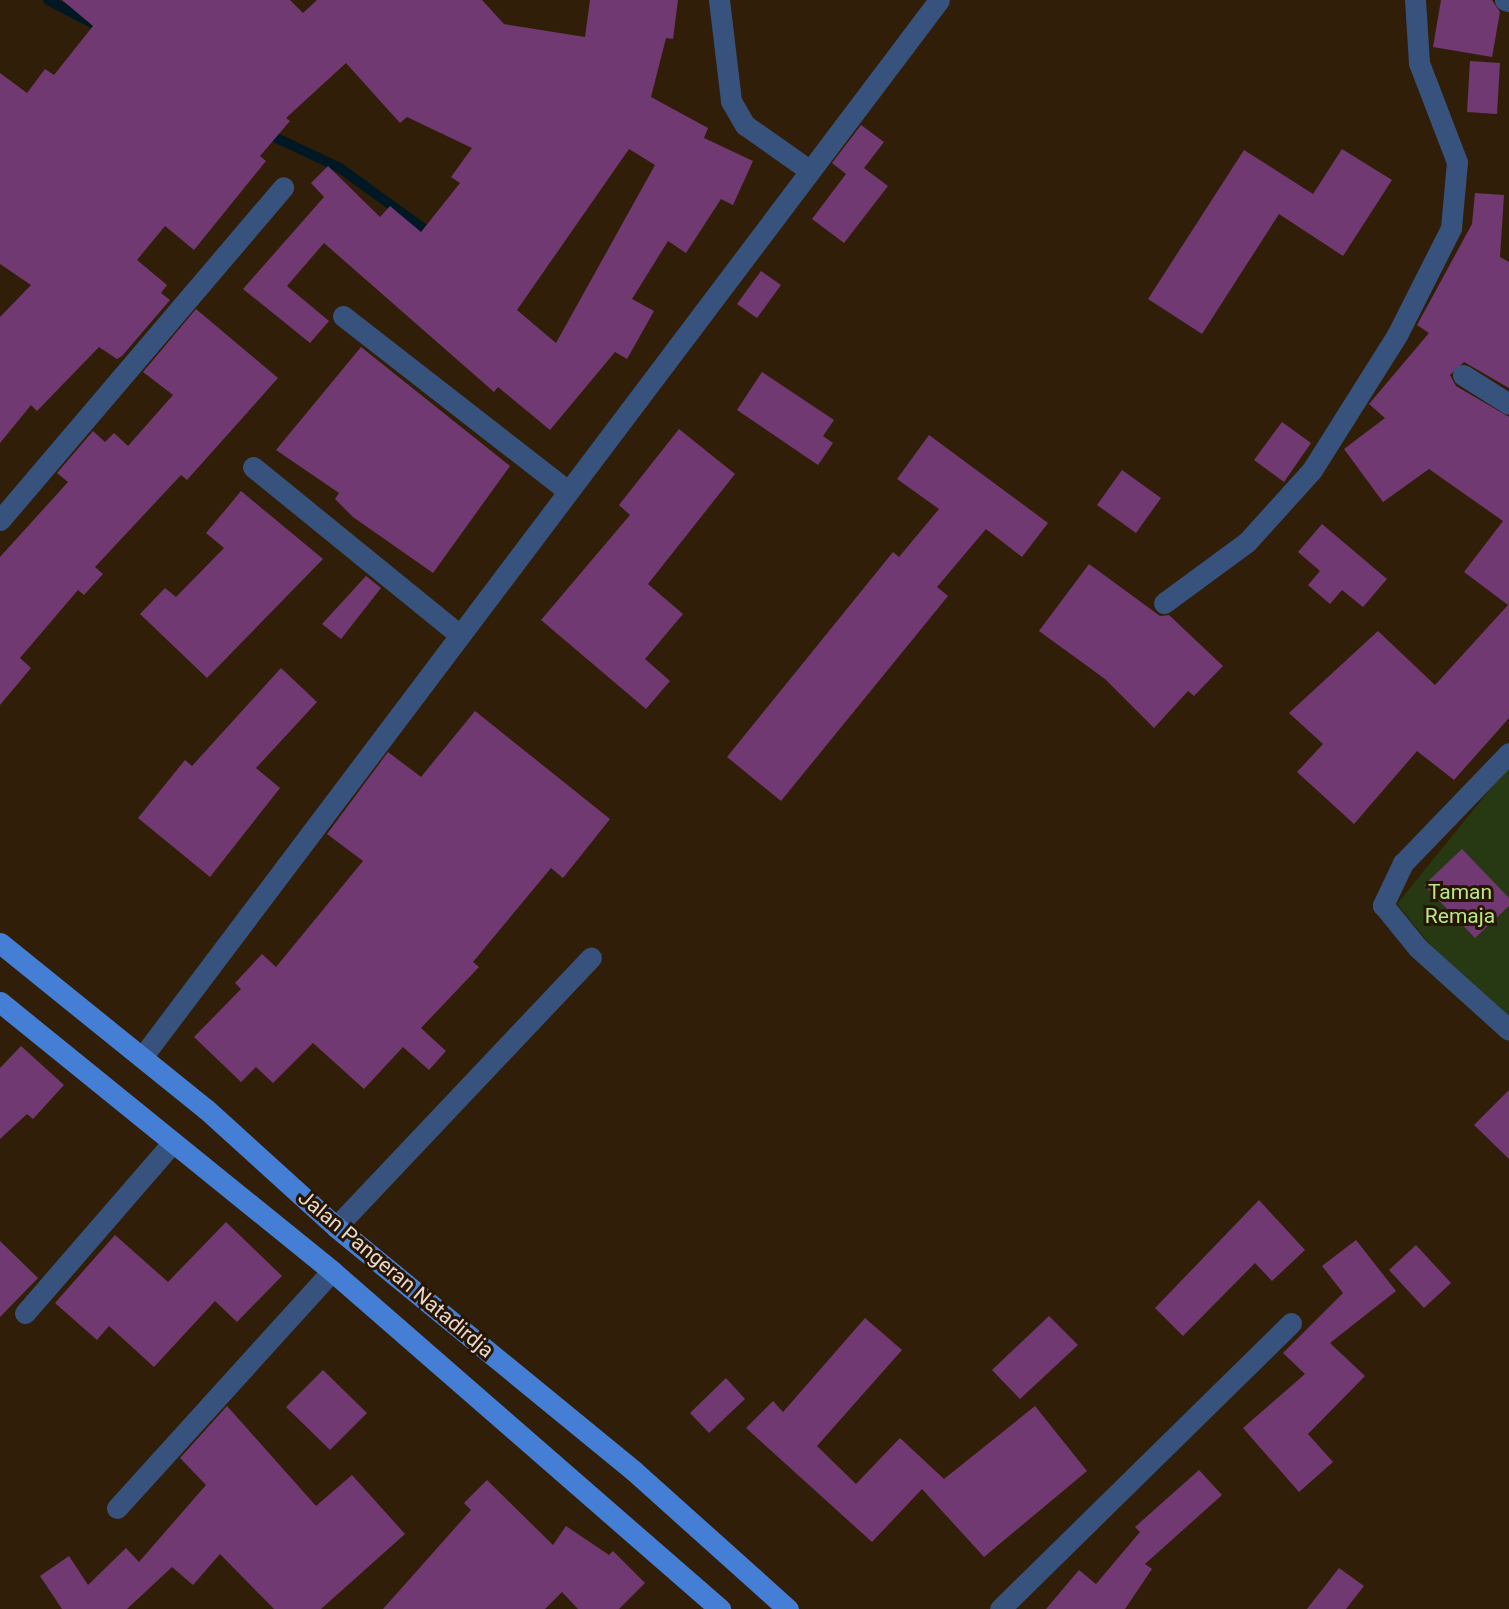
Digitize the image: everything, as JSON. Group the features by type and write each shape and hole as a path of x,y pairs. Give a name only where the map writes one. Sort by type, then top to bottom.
{"main road":[{"name":"Jalan Pangeran Natadirdja","path":"0,943 142,1056 336,1227 634,1471 788,1609"},
{"name":"Jalan Pangeran Natadirdja","path":"0,1002 332,1271 720,1609"}],"street":[{"path":"719,0 731,101 745,125 809,170"},
{"path":"142,1056 939,0"},
{"path":"1164,603 1247,542 1312,470 1397,335 1451,228 1457,162 1419,62 1415,0"},
{"path":"0,520 283,187"},
{"path":"343,316 568,491"},
{"path":"1463,375 1509,404"},
{"path":"253,467 460,635"},
{"path":"1509,754 1403,863 1385,892 1391,919 1418,948 1509,1030"},
{"path":"336,1227 591,957"},
{"path":"25,1313 173,1142"},
{"path":"117,1508 332,1271"},
{"path":"1000,1609 1292,1323"}],"green space":[{"name":"Taman Remaja","path":"1509,766 1509,1041 1397,904"}],"building":[{"path":"62,0 290,0 303,13 317,0 482,0 504,24 585,37 590,0 678,0 673,39 666,38 651,97 708,128 704,138 753,161 733,205 721,199 686,253 668,241 632,299 654,311 627,359 615,352 550,430 498,387 494,392 324,243 287,286 329,321 310,343 243,289 324,197 311,183 328,166 380,217 390,206 421,232 460,183 451,177 472,148 407,117 400,123 346,63 286,118 290,121 260,156 266,161 194,250 165,226 137,260 167,285 161,293 170,300 122,356 117,359 99,347 37,411 31,405 0,443 0,317 31,285 0,264 0,73 27,93 45,69 54,75 93,26","holes":["629,149 655,165 556,343 517,310"]},
{"path":"1441,0 1492,0 1500,12 1492,57 1433,47"},
{"path":"1470,61 1500,63 1497,114 1467,112"},
{"path":"861,125 884,142 864,168 888,186 844,243 812,219 846,174 832,163"},
{"path":"1342,149 1392,180 1343,256 1279,214 1202,334 1148,299 1244,150 1313,194"},
{"path":"1475,193 1504,195 1500,257 1509,262 1509,388 1464,362 1450,375 1456,386 1509,417 1509,718 1454,780 1417,751 1354,824 1297,772 1323,744 1289,713 1378,631 1435,685 1508,605 1464,572 1503,521 1429,469 1383,502 1344,449 1385,418 1369,404 1429,333 1417,325 1472,224"},
{"path":"761,271 781,285 757,318 737,304"},
{"path":"196,309 278,378 187,480 181,475 95,567 103,574 84,595 78,590 20,658 31,668 0,705 0,557 68,482 57,473 93,431 105,442 114,433 128,446 173,395 143,372"},
{"path":"361,347 510,466 433,573 353,517 335,499 339,493 276,450"},
{"path":"762,372 834,420 823,436 833,443 818,465 737,410"},
{"path":"1282,422 1311,443 1284,482 1254,460"},
{"path":"679,429 735,474 648,584 683,614 645,659 670,681 646,709 541,620 630,515 619,505"},
{"path":"929,435 1048,523 1022,557 986,529 937,587 948,596 781,801 727,757 893,552 899,557 939,509 897,479"},
{"path":"1122,470 1161,498 1136,533 1097,505"},
{"path":"241,491 323,559 207,678 140,614 165,588 176,597 224,548 206,533"},
{"path":"1322,524 1387,579 1363,607 1342,590 1330,604 1308,585 1320,571 1298,552"},
{"path":"1089,564 1160,616 1169,615 1223,666 1194,696 1188,691 1154,728 1105,679 1039,631"},
{"path":"366,576 381,588 341,639 322,624"},
{"path":"281,668 317,702 256,768 280,788 210,877 138,818 185,760 192,766"},
{"path":"475,711 610,819 563,878 551,868 473,962 479,967 421,1028 446,1051 429,1070 403,1047 364,1089 313,1043 273,1083 256,1067 241,1082 194,1037 241,989 235,983 262,954 276,967 363,861 327,834 388,752 421,777"},
{"path":"1462,849 1509,898 1509,906 1475,938 1424,885"},
{"path":"21,1046 64,1085 33,1119 27,1114 0,1139 0,1068"},
{"path":"1509,1090 1509,1159 1474,1125"},
{"path":"1259,1200 1305,1250 1272,1281 1255,1263 1183,1336 1155,1308"},
{"path":"226,1222 282,1276 237,1322 215,1301 154,1367 109,1326 97,1340 55,1303 115,1235 168,1282"},
{"path":"1356,1240 1396,1291 1330,1343 1365,1376 1308,1434 1333,1462 1299,1492 1243,1428 1305,1374 1283,1353 1343,1293 1322,1266"},
{"path":"0,1241 38,1278 0,1317"},
{"path":"1416,1245 1451,1283 1424,1308 1389,1270"},
{"path":"1049,1316 1078,1345 1020,1399 992,1370"},
{"path":"865,1318 902,1350 817,1446 856,1484 900,1438 944,1479 1035,1406 1087,1471 984,1557 922,1489 872,1542 746,1428 773,1401 783,1412"},
{"path":"323,1370 367,1413 330,1450 286,1407"},
{"path":"726,1378 745,1399 709,1433 690,1413"},
{"path":"227,1406 316,1506 352,1475 405,1534 321,1609 274,1609 220,1554 193,1585 172,1567 127,1609 62,1609 40,1576 69,1556 88,1585 126,1548 139,1562 206,1485 180,1458"},
{"path":"1199,1470 1222,1495 1145,1564 1152,1569 1125,1609 1046,1609 1079,1570 1096,1584 1140,1532 1135,1527"},
{"path":"487,1480 553,1545 566,1526 609,1555 613,1551 645,1583 619,1609 578,1609 562,1592 545,1609 383,1609 471,1510 464,1503"},
{"path":"1339,1568 1364,1586 1346,1609 1307,1609"}],"waterway":[{"path":"48,0 94,24"},
{"path":"266,133 340,168 434,236"}]}
